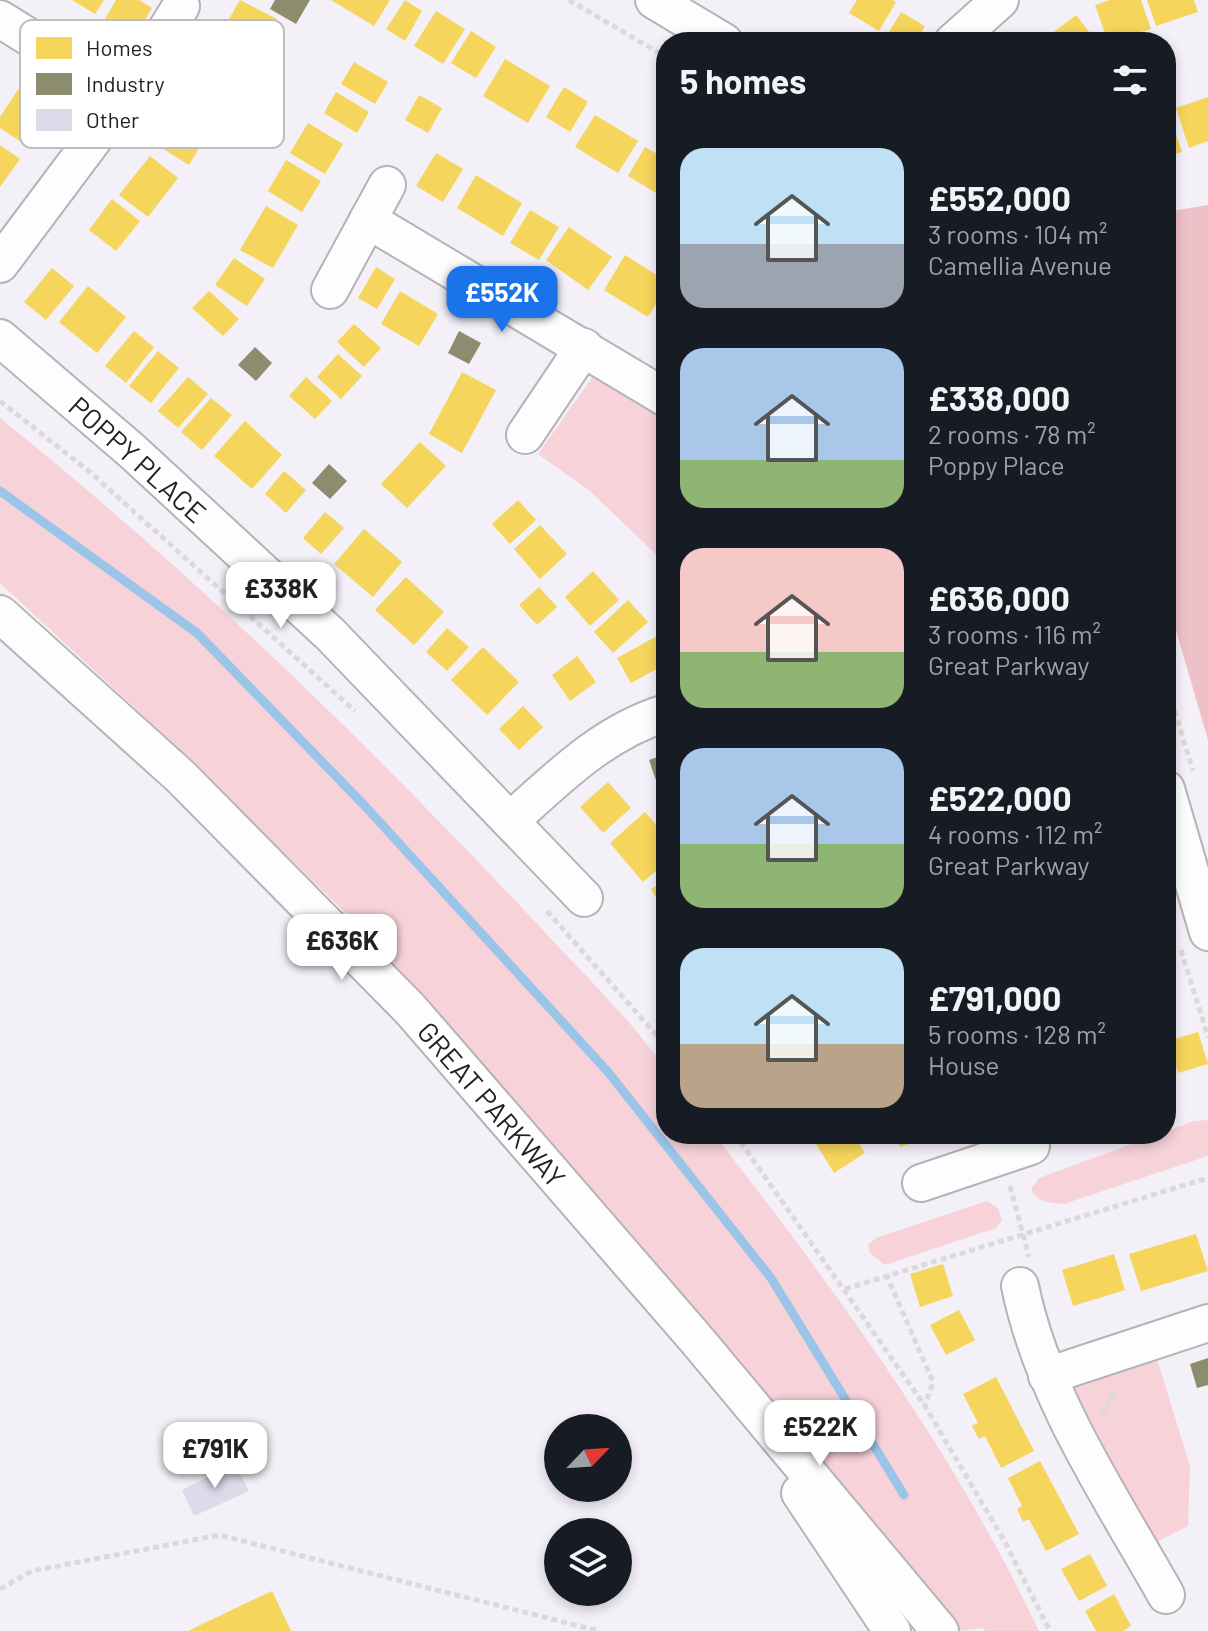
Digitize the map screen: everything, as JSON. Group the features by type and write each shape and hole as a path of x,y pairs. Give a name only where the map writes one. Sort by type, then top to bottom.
{"street":[{"path":"654,0 707,32"},
{"path":"964,32 1000,0"},
{"path":"172,20 181,6"},
{"path":"0,19 20,31"},
{"path":"0,264 87,148"},
{"path":"330,290 387,185"},
{"path":"368,220 656,392"},
{"name":"POPPY PLACE","path":"0,338 132,451 330,634 584,898"},
{"path":"525,435 584,347"},
{"name":"GREAT PARKWAY","path":"0,614 181,777 410,1009 696,1339 940,1631"},
{"path":"510,821 587,752 656,716"},
{"path":"1181,784 1194,940"},
{"path":"921,1183 996,1150"},
{"path":"1020,1286 1030,1335 1047,1376 1085,1447 1112,1531 1166,1595"},
{"path":"1047,1376 1208,1323"},
{"name":"GREAT PARKWAY","path":"696,1339 892,1631"}],"path":[{"path":"569,0 656,51"},
{"path":"0,401 91,473 363,718"},
{"path":"1176,750 1181,784"},
{"path":"545,909 656,1035"},
{"path":"1194,940 1208,1037"},
{"path":"742,1144 925,1406 1005,1542 1050,1631"},
{"path":"996,1150 1024,1236 1035,1283 1020,1286"},
{"path":"845,1289 1208,1178"},
{"path":"886,1274 933,1382 925,1406"},
{"path":"1085,1447 1139,1346"},
{"path":"0,1589 32,1571 219,1535 599,1631"}],"shaded area":[{"path":"1208,205 1208,740 1176,630 1176,210"},
{"path":"594,375 656,413 656,554 590,491 538,454"},
{"path":"0,418 149,544 362,743 637,1032 656,1056 656,1144 722,1144 848,1313 931,1436 1006,1564 1039,1631 986,1631 983,1628 958,1631 658,1266 367,934 153,725 0,583"},
{"path":"1208,1120 1208,1156 1064,1204 1041,1200 1031,1189 1039,1178 1131,1144 1176,1144 1176,1128"},
{"path":"987,1201 998,1208 1002,1220 996,1228 885,1265 870,1253 868,1245 876,1238"},
{"path":"1150,1356 1158,1362 1190,1466 1188,1526 1153,1544 1068,1396 1077,1380"}],"building: Homes":[{"path":"72,0 104,0 95,14"},
{"path":"116,0 139,0 152,8 145,20 105,19"},
{"path":"240,0 277,19 231,20"},
{"path":"331,0 390,0 374,26"},
{"path":"405,0 422,11 405,41 386,29"},
{"path":"857,0 896,2 879,31 849,13"},
{"path":"1110,0 1141,0 1151,29 1104,32 1095,5"},
{"path":"1147,0 1194,0 1198,12 1156,26"},
{"path":"436,11 465,29 443,64 414,46"},
{"path":"901,12 925,26 922,32 889,32"},
{"path":"1076,15 1089,32 1054,32"},
{"path":"471,31 496,47 476,78 451,63"},
{"path":"505,59 550,86 528,123 483,96"},
{"path":"354,62 388,82 375,104 341,84"},
{"path":"20,87 20,141 0,128 0,117"},
{"path":"564,87 588,102 570,132 546,117"},
{"path":"336,92 369,112 357,133 324,113"},
{"path":"419,95 442,108 428,133 405,120"},
{"path":"1208,97 1208,141 1189,148 1176,108"},
{"path":"595,115 638,141 618,173 575,147"},
{"path":"308,123 343,144 325,174 290,153"},
{"path":"1176,134 1182,152 1176,154"},
{"path":"0,145 20,159 0,187"},
{"path":"645,147 656,153 656,193 628,176"},
{"path":"162,148 199,148 189,165"},
{"path":"436,153 463,169 443,202 416,186"},
{"path":"150,156 178,178 148,217 119,195"},
{"path":"286,160 321,181 302,212 268,191"},
{"path":"476,175 522,203 503,236 457,208"},
{"path":"112,199 140,221 116,251 89,230"},
{"path":"266,206 298,225 273,268 240,250"},
{"path":"530,210 559,227 539,260 510,243"},
{"path":"569,227 612,257 588,290 546,260"},
{"path":"625,255 656,275 656,304 648,317 604,290"},
{"path":"234,258 265,279 247,306 215,285"},
{"path":"376,267 395,279 377,309 358,298"},
{"path":"52,268 74,286 46,320 24,302"},
{"path":"88,286 126,317 97,353 59,322"},
{"path":"209,291 239,319 223,336 192,308"},
{"path":"400,291 438,314 419,346 381,324"},
{"path":"354,324 381,348 364,367 337,342"},
{"path":"134,331 154,347 126,383 105,366"},
{"path":"158,351 179,368 151,403 129,386"},
{"path":"338,354 362,376 341,399 317,377"},
{"path":"462,372 496,390 462,453 429,434"},
{"path":"188,377 208,394 178,428 158,411"},
{"path":"306,377 332,401 315,419 289,396"},
{"path":"211,398 232,415 202,450 181,432"},
{"path":"245,421 282,455 252,489 214,456"},
{"path":"420,442 446,466 407,508 381,484"},
{"path":"284,471 306,490 286,513 265,494"},
{"path":"518,500 536,520 510,544 492,524"},
{"path":"325,512 344,528 321,554 303,538"},
{"path":"540,525 567,554 540,579 514,549"},
{"path":"364,529 402,562 373,597 334,564"},
{"path":"593,571 619,600 590,626 565,597"},
{"path":"406,577 444,612 414,645 375,610"},
{"path":"539,587 557,607 537,625 519,605"},
{"path":"628,600 648,622 613,653 594,632"},
{"path":"447,628 469,647 447,671 426,652"},
{"path":"656,637 656,669 631,683 617,658"},
{"path":"483,647 519,682 487,715 451,680"},
{"path":"577,656 596,682 570,701 552,675"},
{"path":"523,706 543,727 519,750 499,729"},
{"path":"608,782 631,808 603,833 580,807"},
{"path":"645,812 656,825 656,871 643,882 610,843"},
{"path":"1198,1032 1208,1064 1178,1073 1176,1039"},
{"path":"816,1144 859,1144 865,1153 834,1173"},
{"path":"1196,1234 1208,1271 1141,1291 1129,1254"},
{"path":"1114,1254 1125,1290 1073,1306 1062,1270"},
{"path":"943,1264 953,1296 920,1307 910,1274"},
{"path":"959,1310 975,1340 946,1355 930,1325"},
{"path":"996,1377 1034,1451 1001,1468 985,1436 979,1439 972,1426 978,1423 963,1394"},
{"path":"1040,1461 1079,1534 1046,1551 1029,1519 1023,1522 1017,1509 1022,1506 1008,1478"},
{"path":"1090,1554 1107,1586 1079,1601 1061,1569"},
{"path":"272,1591 291,1631 188,1631 221,1615"},
{"path":"1114,1594 1131,1626 1123,1631 1096,1631 1085,1611"}],"building: Industry":[{"path":"275,0 310,0 296,24 270,9"},
{"path":"459,331 481,343 469,364 448,353"},
{"path":"255,347 272,363 256,381 238,365"},
{"path":"329,464 347,481 330,499 312,483"},
{"path":"656,758 656,780 649,760"},
{"path":"1208,1358 1208,1385 1197,1388 1190,1364"}],"building: Other":[{"path":"235,1464 249,1491 194,1516 182,1490"}],"waterway":[{"path":"0,491 197,633 364,805 608,1072 656,1133"},
{"path":"665,1144 771,1278 904,1495"}]}
